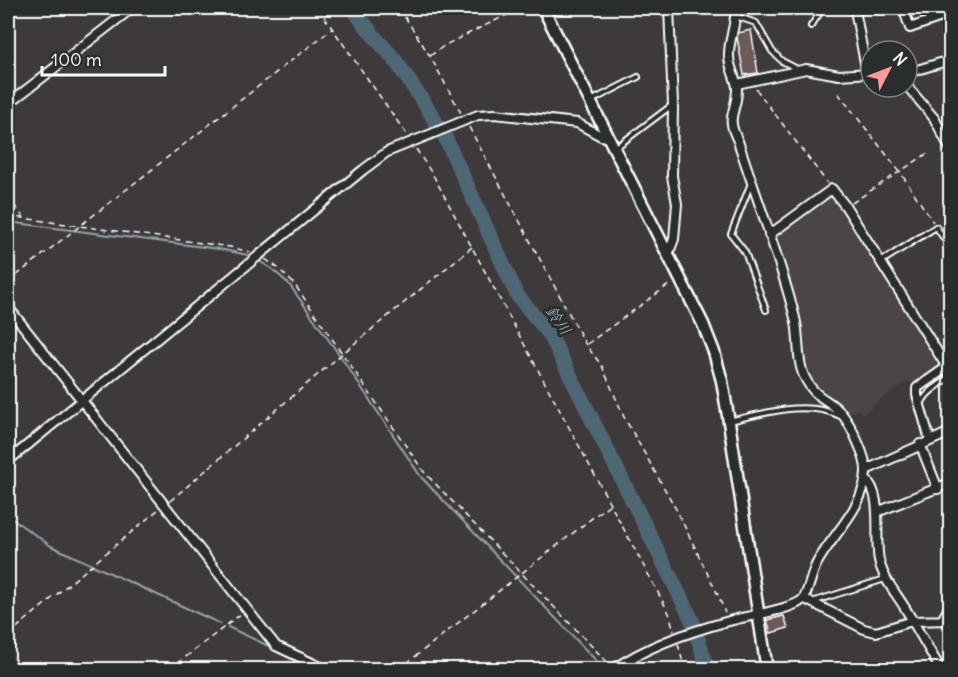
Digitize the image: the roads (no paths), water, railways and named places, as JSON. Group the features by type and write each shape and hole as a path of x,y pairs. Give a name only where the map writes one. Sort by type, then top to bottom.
{"street":[{"path":"8,104 132,8"},
{"path":"543,8 669,255 703,324 714,352 729,422 767,669"},
{"path":"669,8 673,105 672,176 677,204 674,239 669,255"},
{"path":"903,8 910,28 951,14"},
{"path":"856,9 862,39"},
{"path":"736,12 730,32 729,56 730,70 737,84 732,128 752,182 796,320 802,372 809,387 818,397 837,408 845,418 861,450 867,470 858,501 817,563 808,600"},
{"path":"919,69 951,60"},
{"path":"737,84 806,69 839,75 859,74"},
{"path":"918,99 934,118 949,144"},
{"path":"8,461 387,152 478,114 577,123 601,136 609,136"},
{"path":"769,235 832,189 846,207 949,368 916,388 930,440"},
{"path":"8,307 276,646 327,669"},
{"path":"867,470 920,444 951,432"},
{"path":"920,444 938,489"},
{"path":"865,479 870,483 876,497 876,536 879,561 886,579 941,669"},
{"path":"877,512 951,483"},
{"path":"612,669 645,650 676,638 727,621 808,600 864,629 876,632 912,621 946,620 951,606"}],"lane":[{"path":"811,26 823,8"},
{"path":"736,12 756,23 772,51 782,61 800,70"},
{"path":"591,101 638,77"},
{"path":"614,149 673,105"},
{"path":"752,182 731,234 745,252 766,310"},
{"path":"881,261 936,227 951,247"},
{"path":"920,408 922,400 930,392 951,377"},
{"path":"729,422 775,411 811,408 829,411 845,418"},
{"path":"808,600 886,579"}],"waterway":[{"name":"鈴川","path":"352,8 395,60 445,137 517,295 550,335 692,620 708,670"},
{"path":"8,222 219,249 248,255 272,269 289,284 421,477 605,670"},
{"path":"8,516 51,546 221,624"},
{"path":"228,627 275,649"}]}
